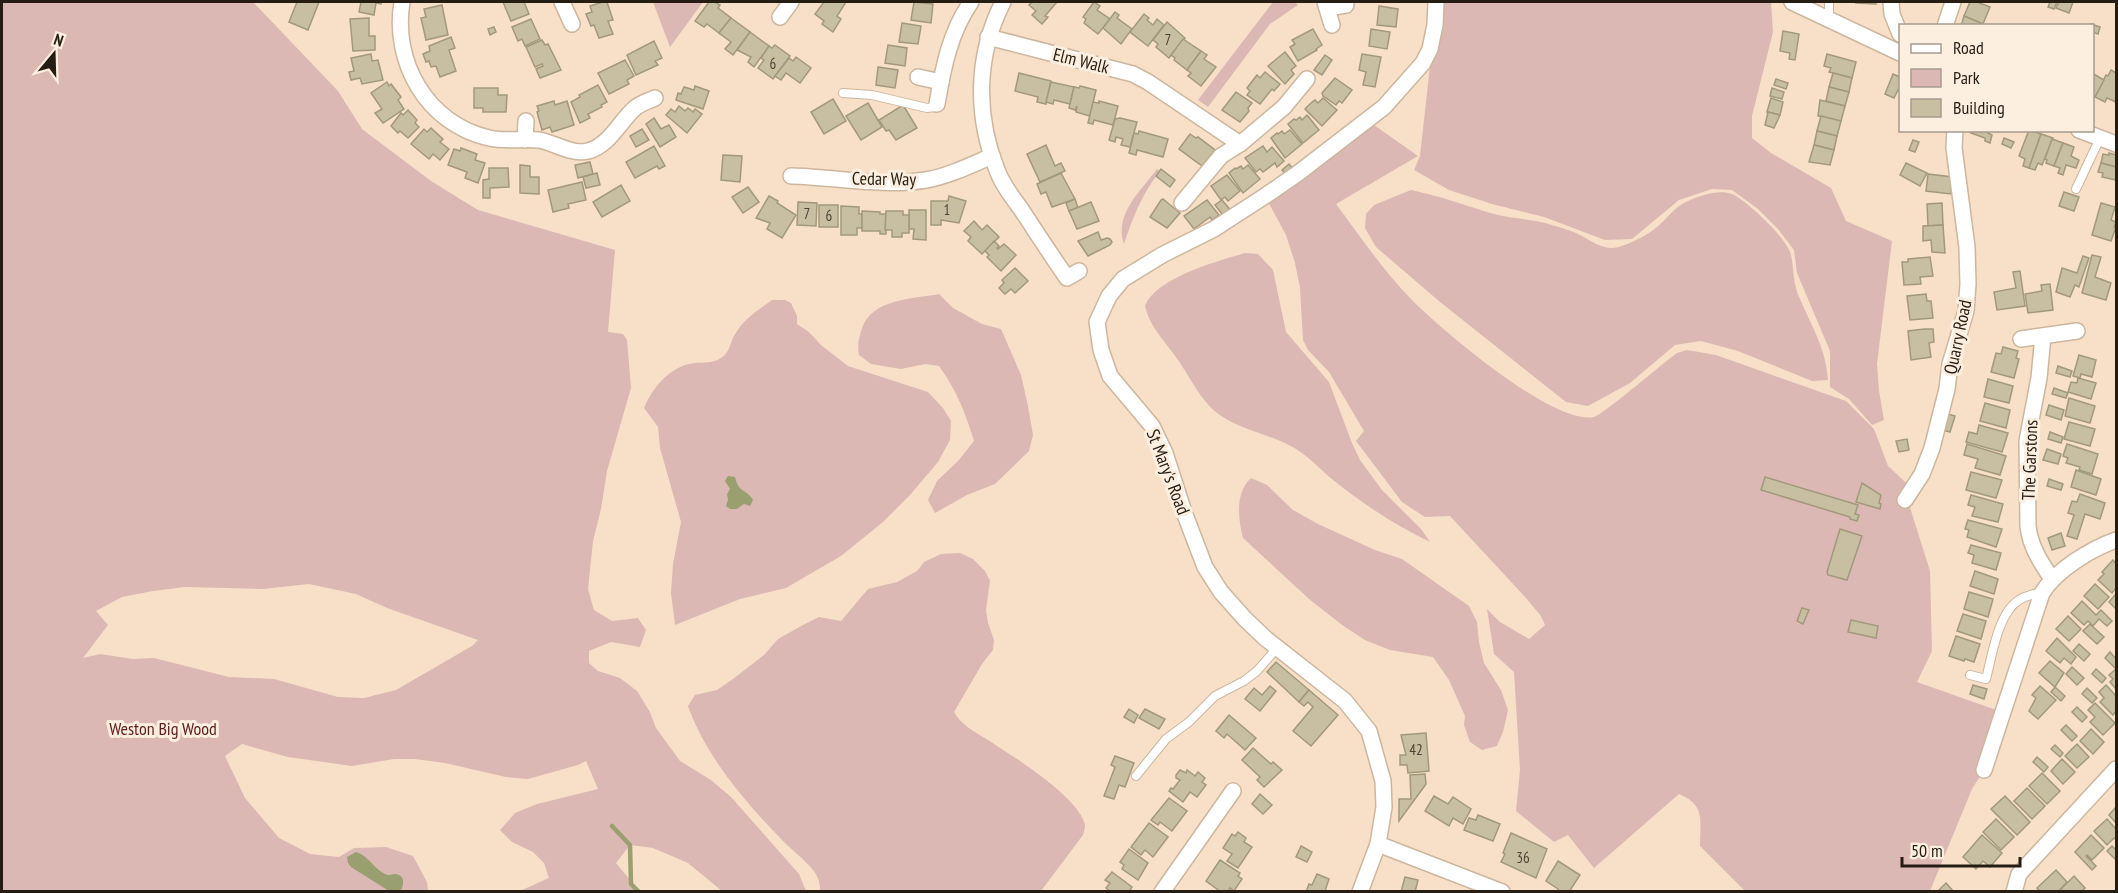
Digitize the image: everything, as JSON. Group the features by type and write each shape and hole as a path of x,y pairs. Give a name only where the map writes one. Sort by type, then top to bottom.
{"street":[{"path":"402,2 400,26 402,51 414,81 429,103 450,120 474,134 501,140 543,141 572,150 588,151 602,144 646,98"},
{"path":"937,104 940,82 956,27 971,2"},
{"path":"1003,2 988,37 982,74 981,103 984,128 997,172 1007,188 1067,278 1078,271"},
{"name":"St Mary's Road","path":"1360,891 1383,824 1383,781 1369,731 1345,701 1274,645 1245,619 1221,592 1205,567 1165,453 1152,426 1110,376 1101,350 1097,322 1109,296 1123,279 1162,255 1214,229 1257,201 1297,174 1384,107 1424,63 1430,49 1435,25 1436,2"},
{"path":"1792,2 1899,49"},
{"path":"1891,2 1892,14 1899,32"},
{"path":"1946,24 1953,2"},
{"path":"1332,25 1326,5 1346,5"},
{"name":"Elm Walk","path":"988,37 1133,74 1148,82 1165,104 1240,144"},
{"path":"918,77 940,82"},
{"path":"1182,203 1221,156 1240,144 1284,106 1307,79"},
{"path":"525,140 526,121"},
{"name":"Quarry Road","path":"1905,500 1922,474 1932,448 1947,389 1950,364 1966,311 1967,248 1953,145 1954,132"},
{"path":"2084,132 2116,144"},
{"name":"Cedar Way","path":"790,176 807,169 887,182 911,182 946,175 992,156"},
{"path":"2021,339 2077,331"},
{"name":"The Garstons","path":"2043,336 2041,367 2027,441 2028,526 2038,558 2052,579"},
{"path":"1984,770 2042,593 2052,579 2093,550 2116,540"},
{"path":"2014,891 2019,874 2116,769"},
{"path":"1162,891 1171,885 1233,791"},
{"path":"1378,844 1502,891"}],"lane":[{"path":"1829,2 1829,18"},
{"path":"843,93 872,95 927,108 936,107 937,104"},
{"path":"2076,189 2100,138"},
{"path":"1970,675 1986,679 2000,627 2008,610 2018,600 2042,593"},
{"path":"1136,776 1166,739 1189,722 1215,696 1244,681 1257,671 1274,645"}],"green space":[{"name":"Weston Big Wood","path":"2,2 253,2 338,91 362,129 431,181 478,210 615,250 608,332 623,334 627,340 631,388 607,471 593,541 588,589 594,610 612,621 638,618 646,630 640,647 611,642 589,651 589,663 598,671 620,678 637,691 650,712 656,728 680,761 711,780 731,797 799,874 806,891 722,891 688,863 653,848 630,845 616,863 639,891 520,891 549,878 544,863 533,852 512,842 500,830 515,813 537,804 598,789 586,761 528,779 506,777 445,763 415,759 394,759 352,766 288,757 242,744 225,756 245,798 279,838 310,854 339,857 354,848 386,847 413,856 427,882 428,891 2,892","holes":["309,584 356,594 387,608 478,640 472,646 396,690 364,698 338,697 274,679 229,677 154,658 133,659 100,654 83,658 108,625 96,611 122,597 185,587 263,589"]},
{"path":"653,2 703,2 670,47"},
{"path":"1273,2 1295,2 1298,5 1270,24 1208,107 1198,100"},
{"path":"1443,2 1771,2 1773,32 1752,116 1752,138 1771,153 1831,188 1846,221 1892,241 1877,364 1884,420 1872,425 1849,399 1830,387 1830,351 1797,273 1794,250 1778,229 1758,209 1732,190 1712,189 1679,200 1632,239 1605,240 1544,217 1449,190 1414,170 1420,156 1430,66 1441,32"},
{"path":"1367,120 1418,156 1336,204 1382,266 1413,301 1472,353 1527,392 1553,407 1576,416 1594,417 1677,353 1687,350 1716,355 1846,401 1874,429 1888,466 1915,491 1908,501 1930,571 1932,651 1917,682 2002,712 1984,770 1972,789 1930,891 1745,891 1700,846 1698,809 1688,798 1679,794 1594,868 1568,835 1554,842 1516,811 1520,770 1514,672 1494,654 1487,609 1500,622 1529,639 1545,625 1541,616 1526,598 1450,516 1425,517 1402,502 1356,441 1364,431 1329,372 1308,350 1303,340 1300,288 1295,263 1286,235 1265,196"},
{"path":"1157,169 1160,171 1139,206 1124,244 1122,233 1126,213 1136,195"},
{"path":"1411,190 1494,214 1545,223 1608,248 1629,243 1648,234 1679,206 1688,201 1715,193 1732,194 1766,221 1788,248 1796,288 1821,348 1828,380 1812,381 1738,351 1701,341 1675,345 1630,383 1588,406 1566,402 1440,302 1376,247 1365,228 1366,214 1374,205"},
{"path":"1245,253 1258,254 1273,270 1286,332 1329,382 1360,460 1382,490 1421,529 1430,542 1404,529 1368,506 1293,447 1243,427 1216,412 1203,399 1154,328 1145,306 1151,296 1161,287 1189,272"},
{"path":"939,294 953,308 982,324 1001,329 1021,375 1033,435 1029,451 995,484 967,495 935,513 928,500 937,481 958,461 974,441 960,402 939,366 925,364 901,369 871,364 859,355 858,348 862,328 874,311 905,299"},
{"path":"772,300 785,300 791,303 797,316 797,324 848,366 928,392 943,408 951,421 950,440 938,462 910,495 883,522 841,556 786,588 740,599 675,625 671,593 673,564 681,522 660,448 658,427 644,408 656,387 674,370 689,364 717,360 724,355 740,326"},
{"path":"1251,478 1267,485 1293,510 1318,524 1375,550 1402,559 1469,606 1477,622 1484,663 1501,690 1508,710 1497,746 1482,750 1470,742 1464,725 1465,716 1449,680 1433,657 1390,650 1365,640 1309,599 1243,538 1239,514 1240,498"},
{"path":"960,553 973,559 985,571 990,581 986,610 994,640 993,650 982,664 954,712 968,727 1033,770 1061,792 1081,815 1085,825 1083,835 1041,891 820,891 819,880 813,870 769,826 728,778 705,743 688,706 695,695 717,690 733,679 764,655 778,639 819,617 841,621 868,589 897,582 917,571 924,562 941,554"}],"shaded area":[{"path":"728,476 735,477 741,489 751,497 753,500 750,506 744,504 737,509 730,509 726,506 730,489 725,481"},
{"path":"356,852 385,874 401,876 402,889 389,891 351,867 347,857"}],"building":[{"path":"297,2 319,2 308,30 289,22"},
{"path":"361,2 382,2 381,4 376,3 374,15 359,12"},
{"path":"503,2 524,2 529,14 511,21"},
{"path":"607,2 613,20 608,21 613,34 599,38 586,14 592,12 590,6"},
{"path":"709,2 720,5 718,8 731,18 719,33 707,24 704,27 695,21"},
{"path":"824,2 846,2 837,16 841,19 833,32 822,24 824,21 815,14"},
{"path":"914,2 933,4 931,23 911,20"},
{"path":"1032,2 1057,2 1045,16 1048,17 1042,24 1032,15 1036,11 1029,5"},
{"path":"1094,2 1100,6 1097,10 1110,19 1098,34 1084,23 1086,19 1083,17"},
{"path":"1876,2 1876,4 1856,3"},
{"path":"1970,2 1990,7 1983,24 1964,16"},
{"path":"2050,2 2057,2 2054,9 2048,7"},
{"path":"2059,2 2073,2 2069,13 2056,8"},
{"path":"442,5 448,35 426,40 421,18 426,17 424,9"},
{"path":"1379,6 1398,9 1396,27 1377,25"},
{"path":"1115,12 1119,15 1117,18 1132,29 1121,44 1103,28"},
{"path":"1144,14 1153,25 1157,19 1164,25 1148,46 1130,32"},
{"path":"1964,16 1983,24 1962,24"},
{"path":"369,18 369,36 375,36 375,50 353,51 350,19"},
{"path":"731,18 750,32 733,55 725,49 731,42 719,33"},
{"path":"531,19 540,39 525,46 522,39 518,41 512,27"},
{"path":"1167,22 1185,38 1169,58 1156,47 1158,44 1153,40"},
{"path":"902,23 921,26 918,44 899,42"},
{"path":"2094,25 2100,27 2098,34 2094,33"},
{"path":"494,27 496,32 490,35 488,29"},
{"path":"1313,29 1322,45 1298,61 1290,47 1295,44 1292,40"},
{"path":"1371,29 1390,32 1387,49 1369,46"},
{"path":"1783,31 1799,34 1795,60 1789,59 1790,53 1780,51"},
{"path":"750,32 769,46 754,67 748,62 751,57 737,50"},
{"path":"451,37 455,48 449,50 456,71 440,77 436,66 431,67 423,54 430,51 429,46"},
{"path":"1183,39 1201,51 1187,70 1171,55"},
{"path":"542,40 545,45 548,44 561,70 540,78 536,69 543,66 542,64 535,67 526,47"},
{"path":"654,41 662,58 655,61 658,65 636,75 627,55"},
{"path":"775,45 790,56 773,79 758,68 769,46 772,48"},
{"path":"888,45 907,48 905,66 885,63"},
{"path":"1201,51 1207,55 1204,59 1216,67 1201,86 1188,76 1191,73 1187,70"},
{"path":"1285,52 1296,66 1291,70 1294,74 1285,84 1268,66"},
{"path":"371,54 372,61 378,60 383,80 362,84 360,78 351,80 349,72 354,71 351,58"},
{"path":"1362,54 1381,57 1375,87 1363,85 1366,72 1359,70"},
{"path":"1827,54 1856,62 1852,78 1829,72 1831,68 1824,66"},
{"path":"1325,55 1332,60 1322,75 1314,70"},
{"path":"796,57 811,68 800,83 786,73 781,80 775,76 789,58 793,61"},
{"path":"625,60 634,76 627,80 629,84 609,94 598,73"},
{"path":"878,67 898,70 895,88 876,85"},
{"path":"2111,70 2116,73 2116,102 2107,98 2105,102 2095,97"},
{"path":"1265,72 1280,84 1274,91 1272,89 1260,104 1247,95 1250,91 1247,88 1257,75 1260,78"},
{"path":"1019,73 1051,81 1046,104 1037,102 1038,97 1015,91"},
{"path":"1833,73 1852,78 1849,92 1829,87"},
{"path":"1893,74 1899,77 1899,90 1894,98 1885,94"},
{"path":"2094,74 2104,80 2094,97"},
{"path":"1335,78 1352,90 1342,103 1339,101 1336,105 1322,93"},
{"path":"1776,79 1788,83 1786,89 1774,85"},
{"path":"387,82 401,97 398,100 404,109 383,123 375,113 382,109 371,93"},
{"path":"1051,82 1074,87 1070,104 1054,100 1053,104 1046,102"},
{"path":"598,85 607,102 588,114 590,118 580,123 571,102"},
{"path":"695,86 709,91 703,109 676,100 678,93 681,94 684,87 694,90"},
{"path":"1080,86 1096,90 1090,116 1076,112 1077,106 1075,110 1069,108 1074,87 1079,88"},
{"path":"1829,87 1849,92 1845,106 1826,101"},
{"path":"474,88 498,88 498,95 507,95 506,112 483,112 483,108 474,108"},
{"path":"1772,88 1784,92 1782,99 1770,96"},
{"path":"1236,92 1252,103 1240,122 1222,110"},
{"path":"1323,98 1337,110 1322,126 1305,109 1315,100 1318,103"},
{"path":"1771,98 1783,102 1780,115 1767,112"},
{"path":"833,99 846,121 824,134 811,112"},
{"path":"1820,100 1845,106 1841,121 1818,116"},
{"path":"554,101 555,105 567,101 574,125 552,132 550,127 542,130 537,106"},
{"path":"1099,101 1118,106 1113,125 1094,120 1093,124 1088,123 1093,102 1099,103"},
{"path":"868,103 882,127 861,140 846,116"},
{"path":"903,105 917,128 896,140 879,120"},
{"path":"679,106 685,111 688,108 693,112 695,109 702,114 687,133 666,115 671,109 675,112"},
{"path":"408,110 417,120 415,123 419,127 408,138 391,126 401,113 403,115"},
{"path":"1768,112 1780,115 1774,128 1765,125"},
{"path":"1307,115 1319,130 1303,143 1288,124 1300,117 1302,120"},
{"path":"1821,116 1841,121 1837,136 1817,131"},
{"path":"654,118 661,129 669,125 676,137 660,147 646,124"},
{"path":"1115,119 1137,122 1130,147 1121,145 1123,139 1116,137 1115,142 1109,140"},
{"path":"431,128 443,139 440,142 449,149 440,160 433,154 429,159 411,144 424,129 427,132"},
{"path":"642,129 649,140 636,147 630,136"},
{"path":"1290,130 1302,144 1285,158 1271,138 1277,133 1282,131 1284,134"},
{"path":"1139,131 1168,139 1163,157 1137,150 1136,155 1129,153 1134,133 1138,134"},
{"path":"1817,131 1837,136 1834,150 1814,145"},
{"path":"1988,132 1992,135 1990,143 1985,141 1985,138 1971,133"},
{"path":"2028,132 2041,134 2029,168 2023,166 2025,159 2019,156"},
{"path":"1190,134 1215,150 1202,166 1179,149"},
{"path":"2041,134 2053,138 2042,165 2038,163 2035,170 2029,168"},
{"path":"2004,138 2014,142 2011,148 2002,144"},
{"path":"2052,139 2063,143 2054,166 2046,163 2045,159"},
{"path":"1913,140 1919,142 1915,152 1909,150"},
{"path":"2063,143 2074,147 2071,156 2079,160 2076,168 2066,165 2063,175 2058,173 2060,168 2054,166"},
{"path":"1046,145 1055,166 1061,163 1065,171 1040,182 1027,154"},
{"path":"1814,145 1834,150 1830,165 1809,162"},
{"path":"654,146 665,166 659,169 657,166 635,178 626,162"},
{"path":"1263,146 1267,152 1272,147 1284,161 1277,167 1275,163 1263,172 1260,169 1256,172 1245,158"},
{"path":"461,148 477,154 475,160 485,163 478,183 465,178 467,172 448,165 454,149 460,151"},
{"path":"2109,153 2116,155 2116,167 2101,163 2103,154 2109,155"},
{"path":"723,155 742,156 740,182 721,180"},
{"path":"590,162 593,174 578,178 575,165"},
{"path":"1906,163 1927,173 1920,186 1900,175"},
{"path":"2101,163 2116,167 2116,180 2102,177 2103,173 2098,172"},
{"path":"1289,164 1294,170 1287,176 1282,170"},
{"path":"520,165 530,166 530,177 539,177 539,194 520,193"},
{"path":"1248,165 1260,179 1243,193 1229,173 1235,168 1241,166 1243,169"},
{"path":"489,168 508,168 509,187 490,188 490,198 483,198 483,180 489,179"},
{"path":"1161,169 1175,180 1170,187 1156,176"},
{"path":"597,173 600,185 586,188 583,177"},
{"path":"1061,173 1075,199 1052,207 1046,192 1041,194 1037,184"},
{"path":"1928,174 1953,177 1951,194 1926,191"},
{"path":"1227,175 1240,191 1228,201 1225,197 1221,200 1211,186"},
{"path":"582,182 586,200 568,204 569,208 553,212 548,190"},
{"path":"621,185 630,201 602,217 593,202"},
{"path":"748,187 759,202 743,213 732,197"},
{"path":"2064,192 2079,197 2074,211 2059,206"},
{"path":"769,196 796,215 782,238 767,229 770,223 756,218"},
{"path":"949,196 966,201 959,223 941,220 941,225 931,225 931,201 948,201"},
{"path":"1075,199 1078,208 1069,211 1066,203"},
{"path":"1163,199 1180,213 1167,228 1150,217"},
{"path":"1207,200 1219,215 1212,220 1210,217 1194,229 1184,216"},
{"path":"1222,200 1232,212 1225,218 1215,205"},
{"path":"798,202 817,203 816,226 797,225"},
{"path":"1091,202 1099,221 1077,229 1069,211"},
{"path":"1942,203 1943,225 1928,226 1927,204"},
{"path":"2101,203 2115,207 2111,220 2116,222 2114,227 2116,227 2111,241 2092,235"},
{"path":"819,205 838,205 838,227 819,227"},
{"path":"841,206 859,207 859,214 862,214 862,228 857,228 857,235 841,235"},
{"path":"909,210 926,210 926,240 913,239 914,229 909,229"},
{"path":"862,211 886,214 886,234 880,234 880,231 862,231"},
{"path":"886,211 903,211 903,215 909,215 909,233 902,233 902,237 892,237 892,230 885,230"},
{"path":"974,221 982,230 987,225 999,237 982,254 968,241 971,237 964,231"},
{"path":"1943,225 1945,253 1932,252 1931,240 1923,241 1923,226"},
{"path":"1098,232 1101,240 1107,238 1112,242 1088,256 1078,241"},
{"path":"994,241 999,246 998,249 1004,244 1016,255 1001,271 987,257 989,255 985,251"},
{"path":"2092,255 2101,257 2095,277 2111,283 2106,300 2082,293"},
{"path":"2083,256 2089,258 2079,287 2075,285 2070,297 2056,292 2062,268 2077,273"},
{"path":"1930,257 1933,276 1920,277 1921,284 1904,285 1902,262 1908,262 1908,259"},
{"path":"1015,268 1028,281 1015,293 1011,289 1005,294 999,288 1004,283 1002,280"},
{"path":"2020,271 2025,306 1997,310 1994,292 2016,288 2013,272"},
{"path":"2050,284 2053,310 2028,313 2025,294 2042,291 2041,285"},
{"path":"1926,294 1927,301 1931,301 1933,318 1910,320 1907,296"},
{"path":"1933,329 1934,342 1929,343 1931,357 1911,360 1908,331"},
{"path":"2003,347 2018,351 2016,358 2019,359 2014,378 1991,372 1996,353 2001,354"},
{"path":"2079,355 2096,360 2092,377 2081,374 2080,378 2073,376"},
{"path":"2058,366 2072,371 2070,377 2056,373"},
{"path":"2078,378 2096,383 2091,399 2068,392 2071,382 2077,383"},
{"path":"1988,379 2013,386 2009,403 1984,397"},
{"path":"2054,388 2068,393 2066,398 2052,394"},
{"path":"2069,398 2095,406 2090,423 2065,416"},
{"path":"1985,403 2010,410 2006,428 1980,421"},
{"path":"2049,405 2064,410 2061,420 2046,415"},
{"path":"1944,413 1955,416 1950,432 1939,429"},
{"path":"2069,422 2095,429 2090,446 2064,439"},
{"path":"1979,425 2008,433 2002,452 1966,442 1969,432 1977,434"},
{"path":"2050,432 2063,437 2061,443 2048,439"},
{"path":"1907,439 1909,450 1899,452 1896,441"},
{"path":"1967,444 2006,456 2000,475 1975,468 1978,459 1964,455"},
{"path":"2067,444 2098,454 2092,474 2066,463 2068,458 2063,456"},
{"path":"2047,449 2061,454 2058,464 2043,460"},
{"path":"2076,470 2101,479 2096,495 2071,487"},
{"path":"1971,472 2002,480 1996,498 1966,490"},
{"path":"1765,477 1858,505 1855,514 1859,515 1857,521 1761,490"},
{"path":"2049,479 2063,484 2061,490 2047,486"},
{"path":"1862,483 1881,495 1880,509 1856,502"},
{"path":"2080,494 2105,503 2100,519 2085,514 2077,539 2067,536 2074,515 2068,513 2072,501 2077,502"},
{"path":"1971,495 2003,504 1998,522 1972,516 1975,507 1968,505"},
{"path":"1968,520 2002,529 1996,547 1967,537 1969,530 1965,529"},
{"path":"1840,529 1862,536 1847,580 1828,575 1827,572"},
{"path":"2061,533 2065,546 2052,550 2048,538"},
{"path":"1971,545 2001,553 1996,570 1972,563 1974,555 1968,553"},
{"path":"2113,560 2116,564 2116,588 2112,593 2098,580"},
{"path":"1975,571 1998,579 1994,594 1970,586"},
{"path":"2095,584 2109,597 2098,609 2084,596"},
{"path":"1969,592 1993,599 1988,617 1964,609"},
{"path":"2116,596 2116,609 2109,602"},
{"path":"2082,601 2096,615 2101,610 2112,621 2107,626 2099,619 2093,626 2088,621 2084,625 2071,613"},
{"path":"1802,608 1809,610 1803,624 1797,621"},
{"path":"1963,614 1986,621 1981,639 1957,631"},
{"path":"2068,616 2081,629 2069,641 2056,629"},
{"path":"1851,620 1878,626 1876,638 1848,632"},
{"path":"2090,624 2104,637 2097,644 2083,631"},
{"path":"1956,636 1980,644 1974,662 1949,656"},
{"path":"2057,638 2076,657 2071,664 2064,658 2060,663 2046,651"},
{"path":"2079,644 2090,654 2084,661 2073,651"},
{"path":"2110,652 2116,659 2116,669 2105,658"},
{"path":"2050,661 2064,673 2055,687 2039,673"},
{"path":"1276,662 1309,690 1299,702 1267,672"},
{"path":"2072,667 2084,678 2077,685 2066,674"},
{"path":"2096,669 2106,678 2102,683 2092,674"},
{"path":"2116,669 2116,689 2110,682 2113,679 2109,675"},
{"path":"1973,685 1987,689 1984,699 1970,694"},
{"path":"2106,685 2116,696 2116,711 2113,715 2100,702 2104,698 2099,692"},
{"path":"1270,686 1276,691 1260,711 1245,699 1254,688 1262,695"},
{"path":"2040,686 2056,700 2038,719 2029,711 2036,698 2032,695"},
{"path":"2055,687 2065,696 2061,701 2051,692"},
{"path":"2087,688 2097,698 2092,703 2082,694"},
{"path":"1309,690 1338,715 1311,746 1293,731 1313,707 1308,702 1304,706 1299,702"},
{"path":"2095,703 2115,723 2103,735 2090,722 2095,717 2088,710"},
{"path":"2077,707 2087,717 2082,722 2072,712"},
{"path":"1129,709 1138,715 1134,723 1124,717"},
{"path":"1145,709 1165,719 1159,729 1139,718"},
{"path":"1229,715 1256,738 1245,750 1227,734 1224,738 1216,731"},
{"path":"2066,725 2077,736 2072,741 2061,730"},
{"path":"2091,729 2104,742 2093,754 2080,741"},
{"path":"1426,733 1429,771 1408,773 1407,765 1400,765 1400,755 1406,755 1401,735"},
{"path":"2077,744 2089,757 2077,768 2065,756"},
{"path":"2055,745 2063,753 2060,757 2051,749"},
{"path":"1253,748 1271,764 1273,762 1282,770 1264,787 1257,780 1260,777 1242,760"},
{"path":"1115,756 1134,763 1125,787 1119,785 1114,799 1104,796 1115,767 1111,765"},
{"path":"2037,757 2048,767 2044,772 2033,762"},
{"path":"2062,759 2075,772 2063,784 2051,771"},
{"path":"1180,770 1186,773 1187,770 1195,776 1198,772 1205,778 1202,782 1206,785 1197,797 1190,792 1183,802 1169,791 1180,780 1176,778 1176,775"},
{"path":"2042,773 2060,791 2047,804 2029,786"},
{"path":"1425,774 1426,784 1399,821 1399,799 1411,799 1410,775"},
{"path":"2027,788 2045,806 2032,819 2014,801"},
{"path":"1260,794 1272,805 1263,814 1252,804"},
{"path":"1434,796 1448,804 1453,797 1471,809 1463,824 1453,818 1449,826 1425,811"},
{"path":"2005,796 2030,822 2017,835 1991,809"},
{"path":"1169,798 1187,811 1172,831 1160,822 1158,825 1151,820"},
{"path":"2116,807 2116,823 2109,815"},
{"path":"1478,815 1500,824 1493,841 1464,830 1469,818 1476,820"},
{"path":"1996,819 2014,837 2001,850 1983,832"},
{"path":"2107,819 2116,829 2116,840 2114,838 2107,845 2094,831"},
{"path":"1149,823 1168,837 1153,857 1145,850 1141,855 1131,847"},
{"path":"1238,832 1246,838 1244,842 1252,847 1238,868 1227,861 1232,854 1223,848 1232,834 1235,836"},
{"path":"1511,833 1547,849 1536,878 1501,862"},
{"path":"1982,835 2002,853 1990,867 1983,861 1976,869 1963,857"},
{"path":"2091,835 2104,848 2092,860 2086,856 2096,866 2092,870 2075,852"},
{"path":"1301,846 1312,852 1307,862 1296,857"},
{"path":"2112,846 2116,850 2116,860 2107,851"},
{"path":"1129,849 1148,863 1138,880 1122,869 1124,865 1120,862"},
{"path":"1220,860 1240,873 1238,876 1242,879 1234,891 1230,888 1228,892 1221,892 1206,881"},
{"path":"1558,861 1580,875 1569,892 1558,892 1558,889 1546,881"},
{"path":"2056,870 2067,882 2058,892 2040,892 2037,888"},
{"path":"1112,872 1132,887 1129,892 1111,892 1106,888 1110,883 1105,880"},
{"path":"1317,874 1329,879 1325,891 1327,892 1306,892 1309,884 1312,885"},
{"path":"2074,876 2085,888 2081,892 2058,892"},
{"path":"1405,877 1418,880 1415,892 1401,892"},
{"path":"1946,883 1954,892 1937,892"}],"waterway":[{"path":"612,826 630,845 631,884 639,892"}]}
